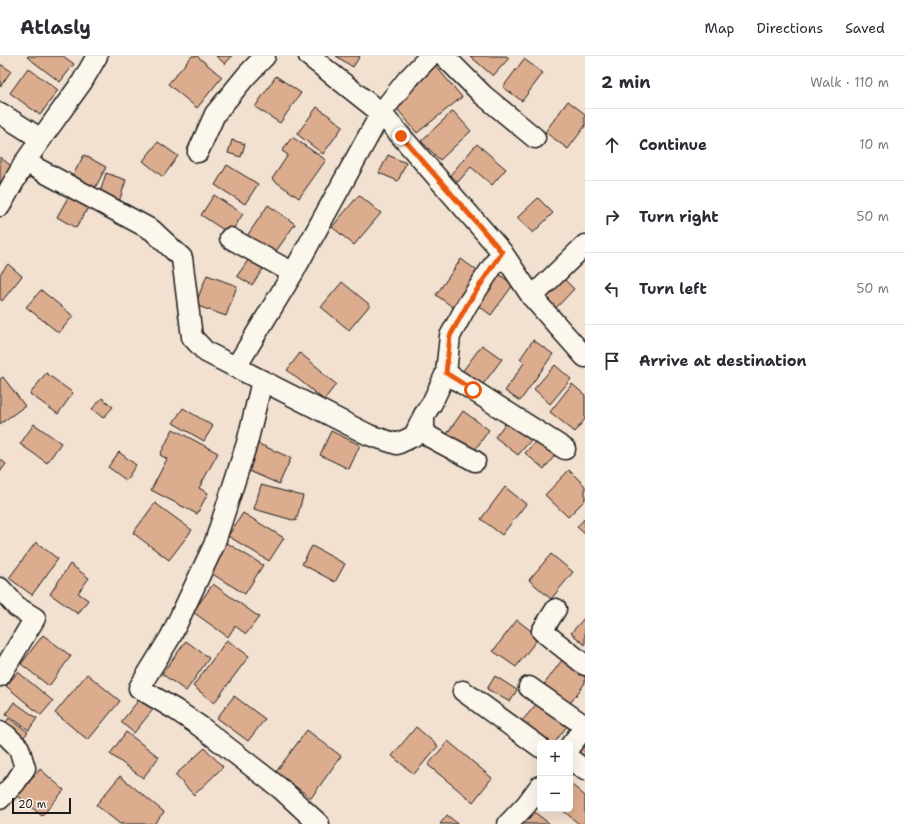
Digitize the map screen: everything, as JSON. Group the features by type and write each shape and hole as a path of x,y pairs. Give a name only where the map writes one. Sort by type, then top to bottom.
{"street":[{"path":"0,206 25,162 82,82 97,56"},
{"path":"198,152 215,114 246,76 265,56"},
{"path":"309,56 381,113 502,252 532,297 585,357"},
{"path":"236,367 293,273 381,113 407,80 430,56"},
{"path":"444,56 483,95 535,138"},
{"path":"0,112 41,139"},
{"path":"25,162 152,230 182,258 192,337 206,352 369,435 397,444 414,436 446,373 450,336 467,305 502,252"},
{"path":"230,238 293,273"},
{"path":"532,297 585,245"},
{"path":"446,373 566,449"},
{"path":"262,381 246,443 214,545 171,636 139,688 201,726 281,789 305,820"},
{"path":"424,415 424,431 430,437 475,461"},
{"path":"0,588 17,607 35,618 0,676"},
{"path":"556,608 542,631 585,665"},
{"path":"529,687 585,727 573,742"},
{"path":"463,691 537,744"},
{"path":"0,731 19,748 25,768 0,799"},
{"path":"573,761 585,770"},
{"path":"508,824 537,790"}],"building":[{"path":"63,56 74,64 60,82 27,57"},
{"path":"192,56 197,56 222,77 197,108 168,84"},
{"path":"216,56 232,56 225,64"},
{"path":"336,56 360,56 353,67"},
{"path":"470,56 506,56 509,58 493,76"},
{"path":"524,59 543,73 522,101 503,87"},
{"path":"433,63 462,97 417,133 394,105 420,83 415,77"},
{"path":"0,64 11,71 0,87"},
{"path":"28,68 58,90 40,115 10,93"},
{"path":"276,76 301,93 280,123 255,107"},
{"path":"568,101 585,114 585,126 568,149 545,132"},
{"path":"317,107 343,126 323,154 297,134"},
{"path":"453,111 471,131 440,160 421,141"},
{"path":"292,137 326,160 299,198 272,179 288,155 282,151"},
{"path":"232,140 245,144 241,157 228,153"},
{"path":"158,142 178,156 163,177 143,161"},
{"path":"477,144 506,169 492,185 471,167 458,182 450,175"},
{"path":"84,155 106,167 92,194 69,182"},
{"path":"388,155 406,163 398,181 379,173"},
{"path":"0,157 15,169 0,188"},
{"path":"227,165 258,184 245,204 215,185"},
{"path":"106,173 126,180 118,205 98,199"},
{"path":"71,192 91,203 76,228 57,217"},
{"path":"214,195 243,214 230,234 201,215"},
{"path":"359,195 381,213 354,245 332,227"},
{"path":"538,198 553,213 533,233 517,218"},
{"path":"268,205 295,224 272,257 245,239"},
{"path":"249,259 263,269 252,285 237,276"},
{"path":"461,259 479,272 454,308 436,295"},
{"path":"8,264 22,276 2,301 0,299 0,274"},
{"path":"498,273 513,285 491,315 476,304"},
{"path":"207,275 237,286 226,316 195,305"},
{"path":"563,278 574,289 555,309 543,298"},
{"path":"342,282 370,305 349,330 321,307"},
{"path":"41,290 73,316 59,333 26,307"},
{"path":"533,340 553,354 520,401 505,391 524,363 520,359"},
{"path":"482,345 502,359 481,387 462,372"},
{"path":"300,353 336,384 324,400 287,370"},
{"path":"555,365 571,379 550,404 534,389"},
{"path":"46,373 73,393 58,414 30,394"},
{"path":"3,377 25,406 0,424 0,379"},
{"path":"572,384 585,395 585,419 575,432 550,412"},
{"path":"102,398 113,407 103,418 92,409"},
{"path":"183,408 213,426 204,441 173,423"},
{"path":"463,411 489,430 470,457 444,438"},
{"path":"508,420 532,439 518,455 495,437"},
{"path":"34,424 61,443 47,463 20,444"},
{"path":"173,429 218,453 199,488 208,493 197,514 151,490 167,459 160,455"},
{"path":"331,431 360,445 349,469 320,455"},
{"path":"538,439 556,454 544,469 525,453"},
{"path":"252,441 291,458 279,484 240,467"},
{"path":"119,452 136,465 126,480 108,467"},
{"path":"0,459 6,464 0,472"},
{"path":"569,470 585,486 585,500 568,517 545,495"},
{"path":"261,485 303,496 296,521 254,509"},
{"path":"505,487 526,504 502,535 481,519"},
{"path":"155,503 192,530 169,560 133,533"},
{"path":"243,513 284,538 269,561 228,536"},
{"path":"585,518 585,534 577,527"},
{"path":"36,542 58,559 32,595 9,578"},
{"path":"227,543 263,565 245,594 209,572"},
{"path":"312,546 345,564 335,582 302,564"},
{"path":"551,554 573,572 551,599 529,580"},
{"path":"70,564 89,578 78,593 88,600 78,614 50,594"},
{"path":"213,584 259,617 246,634 235,626 228,637 193,612"},
{"path":"585,617 585,645 571,633"},
{"path":"517,620 539,637 516,667 493,651"},
{"path":"43,635 71,656 49,686 21,664"},
{"path":"227,640 249,656 214,703 193,686"},
{"path":"186,641 209,658 186,691 162,674"},
{"path":"562,660 585,677 585,683 566,709 540,690"},
{"path":"18,672 53,701 41,715 6,686"},
{"path":"87,674 120,701 88,740 55,713"},
{"path":"495,676 517,690 510,702 487,689"},
{"path":"142,696 155,707 134,733 121,722"},
{"path":"234,696 265,719 248,741 217,718"},
{"path":"539,701 568,725 556,740 543,740 521,722"},
{"path":"14,702 37,718 29,730 6,714"},
{"path":"9,718 28,732 23,738 4,725"},
{"path":"416,727 438,746 414,774 392,756"},
{"path":"307,730 341,756 311,798 276,772"},
{"path":"126,732 159,757 143,778 110,754"},
{"path":"585,738 585,765 573,755 573,753"},
{"path":"448,741 492,778 473,802 428,765"},
{"path":"205,748 223,767 194,795 175,775"},
{"path":"40,769 64,790 42,816 18,796"},
{"path":"120,776 164,812 154,824 120,824 96,805"},
{"path":"573,786 585,796 585,824 579,824 565,812 573,812"},
{"path":"529,808 550,824 517,824"},
{"path":"447,815 458,824 440,824"}],"route":[{"path":"401,136 502,252 467,305 450,336 446,373 473,390"}]}
